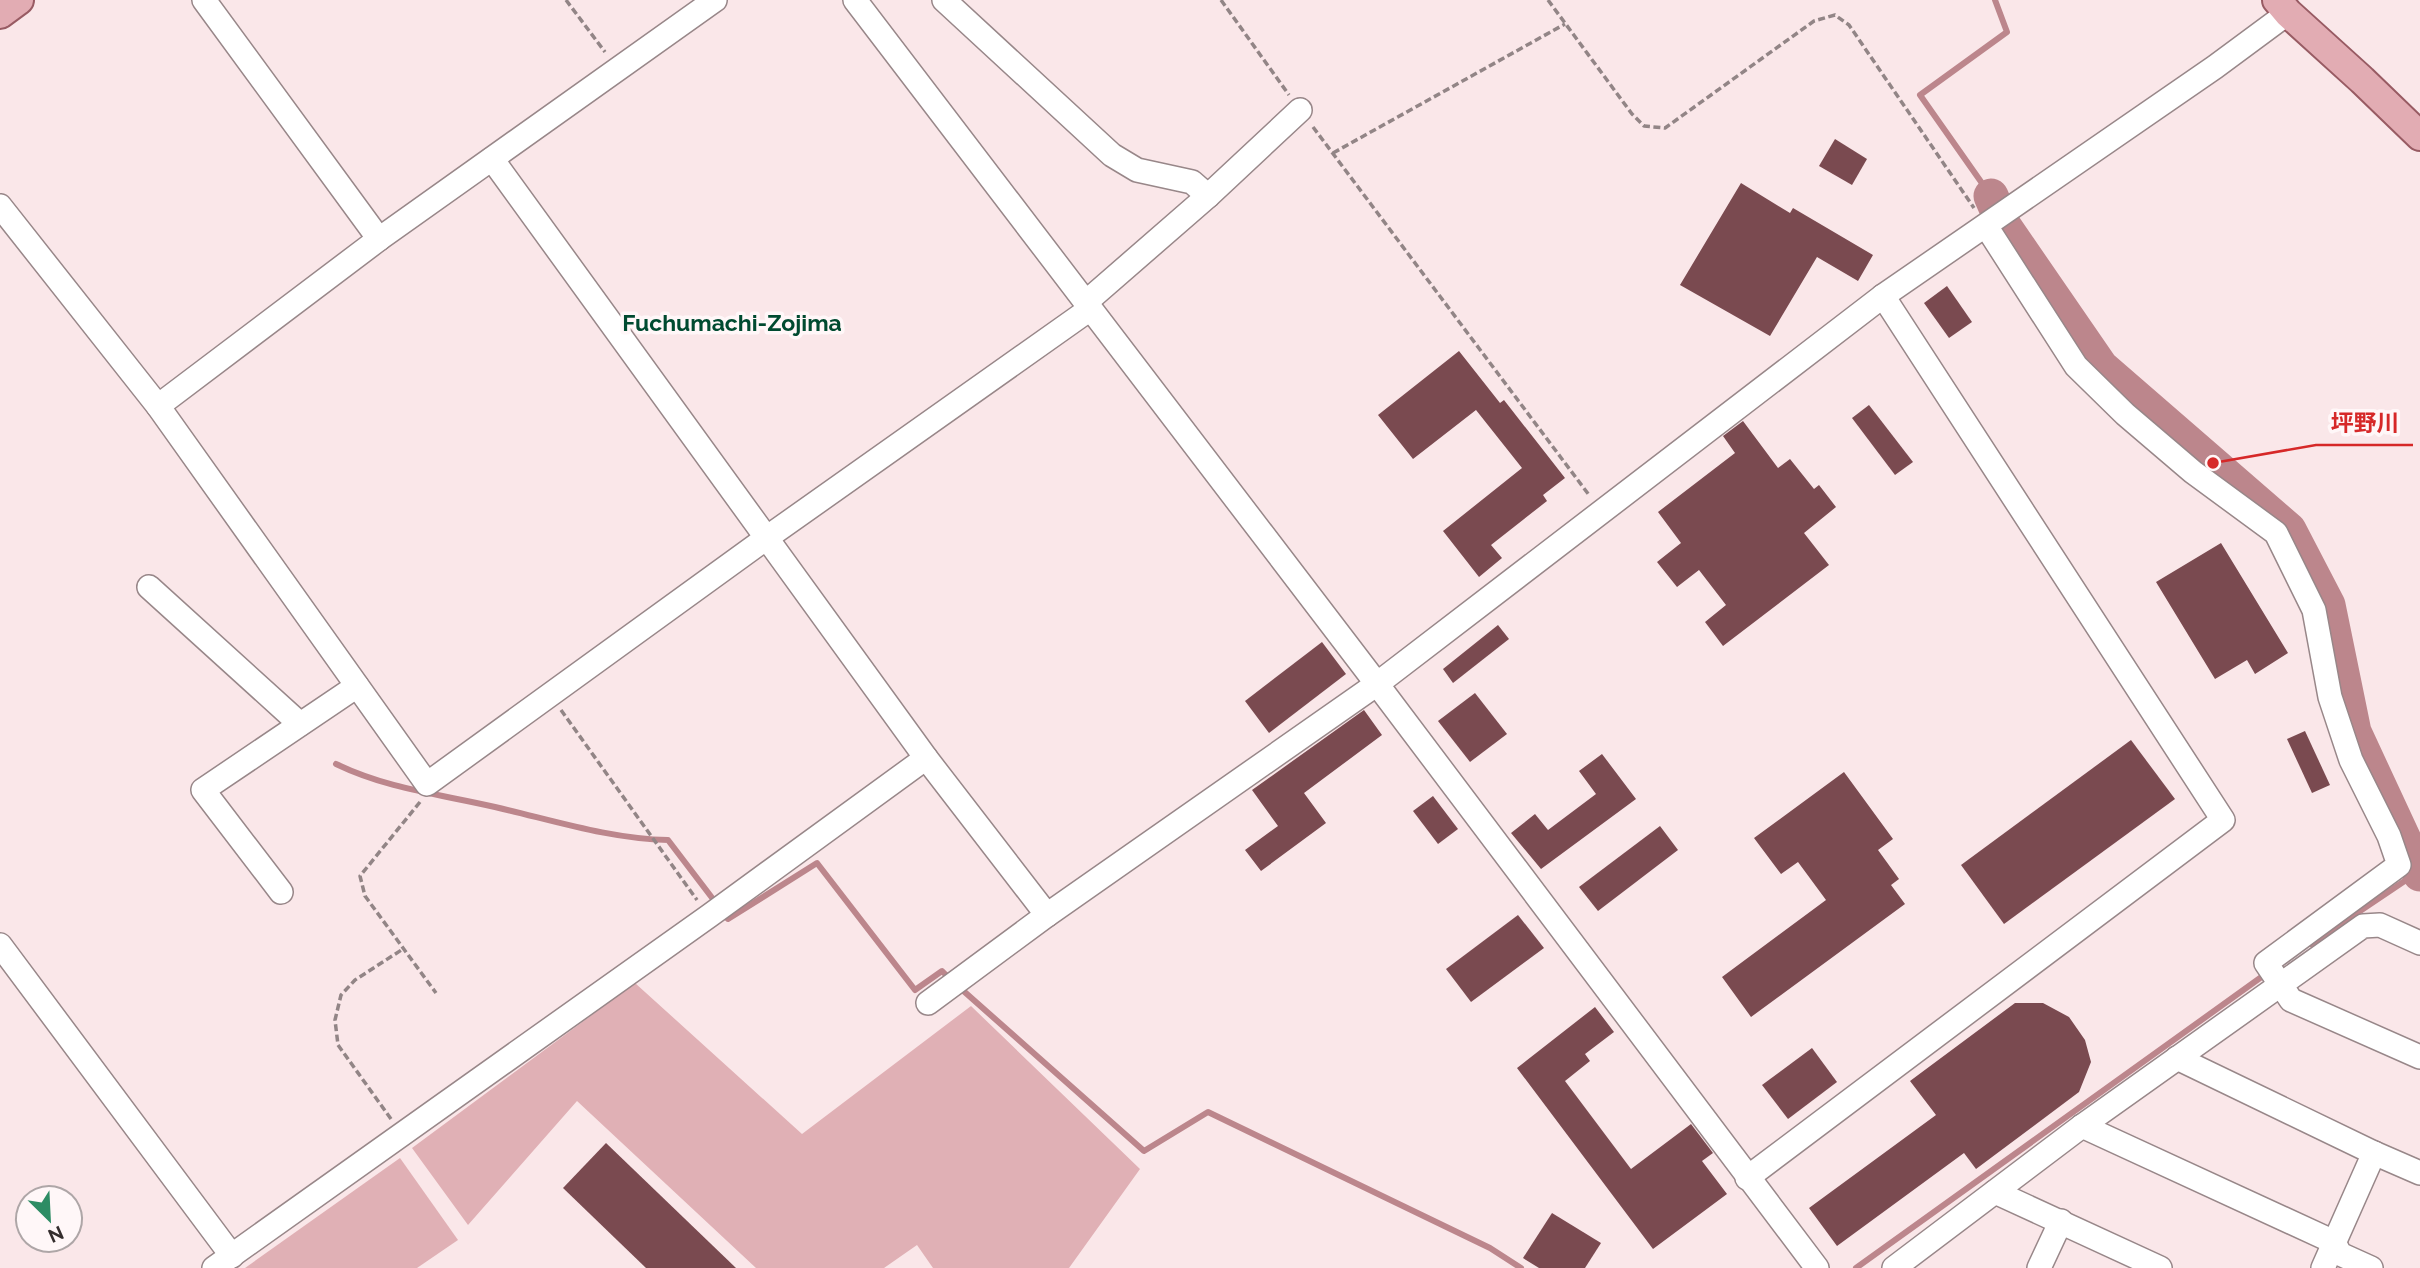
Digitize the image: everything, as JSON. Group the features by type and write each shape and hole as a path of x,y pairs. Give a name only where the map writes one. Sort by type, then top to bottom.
{"main road":[{"path":"0,14 19,0"},
{"path":"2282,7 2420,136"}],"street":[{"path":"204,0 379,239"},
{"path":"158,406 379,239 715,0"},
{"path":"855,0 1377,684 1816,1268"},
{"path":"944,0 1112,155 1137,170 1192,182 1208,196"},
{"path":"928,1003 1047,915 1377,684 1883,296 2215,67 2282,7"},
{"path":"0,206 158,406 428,784 1087,306 1300,110"},
{"path":"492,159 765,539 926,758 1047,915"},
{"path":"1986,226 2076,366 2125,414 2193,472 2276,533 2314,610 2330,697 2351,760 2389,836 2399,864 2266,963 2291,1000 2420,1057"},
{"path":"1748,1178 2223,820 1883,296"},
{"path":"149,587 300,724"},
{"path":"281,892 203,790 357,686"},
{"path":"0,945 223,1262 926,758"},
{"path":"1894,1268 2082,1126 2363,926 2380,925 2420,943"},
{"path":"2177,1058 2420,1173"},
{"path":"2082,1126 2334,1242 2340,1254 2371,1268"},
{"path":"2323,1268 2374,1153"},
{"path":"1995,1192 2160,1268"},
{"path":"2039,1268 2061,1221"}],"path":[{"path":"566,0 618,69"},
{"path":"1221,0 1332,153 1601,510"},
{"path":"1548,0 1644,127 1665,128 1814,21 1835,15 1849,25 1986,226"},
{"path":"1332,153 1565,24"},
{"path":"550,695 709,916"},
{"path":"428,784 419,806 360,876 365,896 436,993"},
{"path":"402,1135 338,1045 335,1020 341,995 355,980 403,949"}],"shaded area":[{"path":"635,983 802,1134 971,1006 1140,1169 1069,1268 933,1268 917,1245 884,1268 756,1268 577,1101 468,1225 412,1148"},
{"path":"400,1158 458,1240 417,1268 245,1268"}],"building":[{"path":"1835,139 1867,159 1852,185 1819,166"},
{"path":"1741,183 1790,213 1793,208 1873,255 1858,281 1817,257 1770,336 1680,285"},
{"path":"1947,286 1972,322 1949,338 1924,303"},
{"path":"1459,351 1500,403 1504,400 1565,478 1543,495 1547,501 1491,545 1502,558 1479,577 1443,531 1522,468 1476,410 1413,459 1378,415"},
{"path":"1869,405 1913,462 1895,475 1852,418"},
{"path":"1743,421 1778,468 1790,459 1814,489 1819,485 1836,507 1804,533 1829,565 1723,646 1705,622 1726,605 1699,570 1677,587 1657,562 1681,543 1658,512 1735,453 1723,436"},
{"path":"2221,543 2288,653 2255,674 2247,660 2215,679 2156,582"},
{"path":"1498,625 1509,639 1453,683 1443,669"},
{"path":"1322,642 1346,674 1269,733 1245,701"},
{"path":"1475,693 1507,734 1470,762 1438,721"},
{"path":"1364,710 1382,735 1304,793 1326,823 1261,871 1245,850 1278,826 1252,790"},
{"path":"2305,731 2330,785 2312,793 2287,739"},
{"path":"2131,740 2175,799 2004,924 1961,865"},
{"path":"1602,754 1636,799 1541,869 1511,833 1535,814 1548,830 1596,794 1579,771"},
{"path":"1844,772 1893,839 1878,850 1899,879 1891,885 1905,904 1751,1017 1722,977 1826,900 1798,862 1781,874 1754,838"},
{"path":"1433,796 1458,829 1438,844 1413,811"},
{"path":"1660,826 1678,850 1598,911 1579,887"},
{"path":"1518,915 1544,948 1471,1002 1446,969"},
{"path":"2015,1003 2043,1003 2069,1017 2085,1040 2091,1062 2079,1092 1976,1169 1964,1153 1837,1246 1809,1208 1936,1115 1910,1081"},
{"path":"1595,1007 1614,1032 1585,1054 1590,1061 1565,1081 1631,1169 1691,1124 1713,1153 1702,1161 1727,1194 1653,1249 1517,1068"},
{"path":"1812,1048 1837,1082 1788,1119 1762,1085"},
{"path":"606,1143 736,1268 646,1268 563,1188"},
{"path":"1552,1213 1601,1243 1585,1268 1539,1268 1523,1258"}],"waterway":[{"path":"1991,196 1920,95 2007,32 1995,0"},
{"path":"1991,196 2004,226 2101,367 2289,530 2328,605 2354,732 2420,874"},
{"path":"336,764 414,790 603,833 668,840 716,903"},
{"path":"722,912 728,919 817,863 915,990 942,971 951,980"},
{"path":"2311,944 2418,872"},
{"path":"1856,1268 2267,973"},
{"path":"959,987 1144,1151 1208,1112 1490,1248 1521,1268"}],"place":[{"name":"坪野川","path":"2213,463"}],"district":[{"name":"Fuchumachi-Zojima","path":"732,322"}]}
